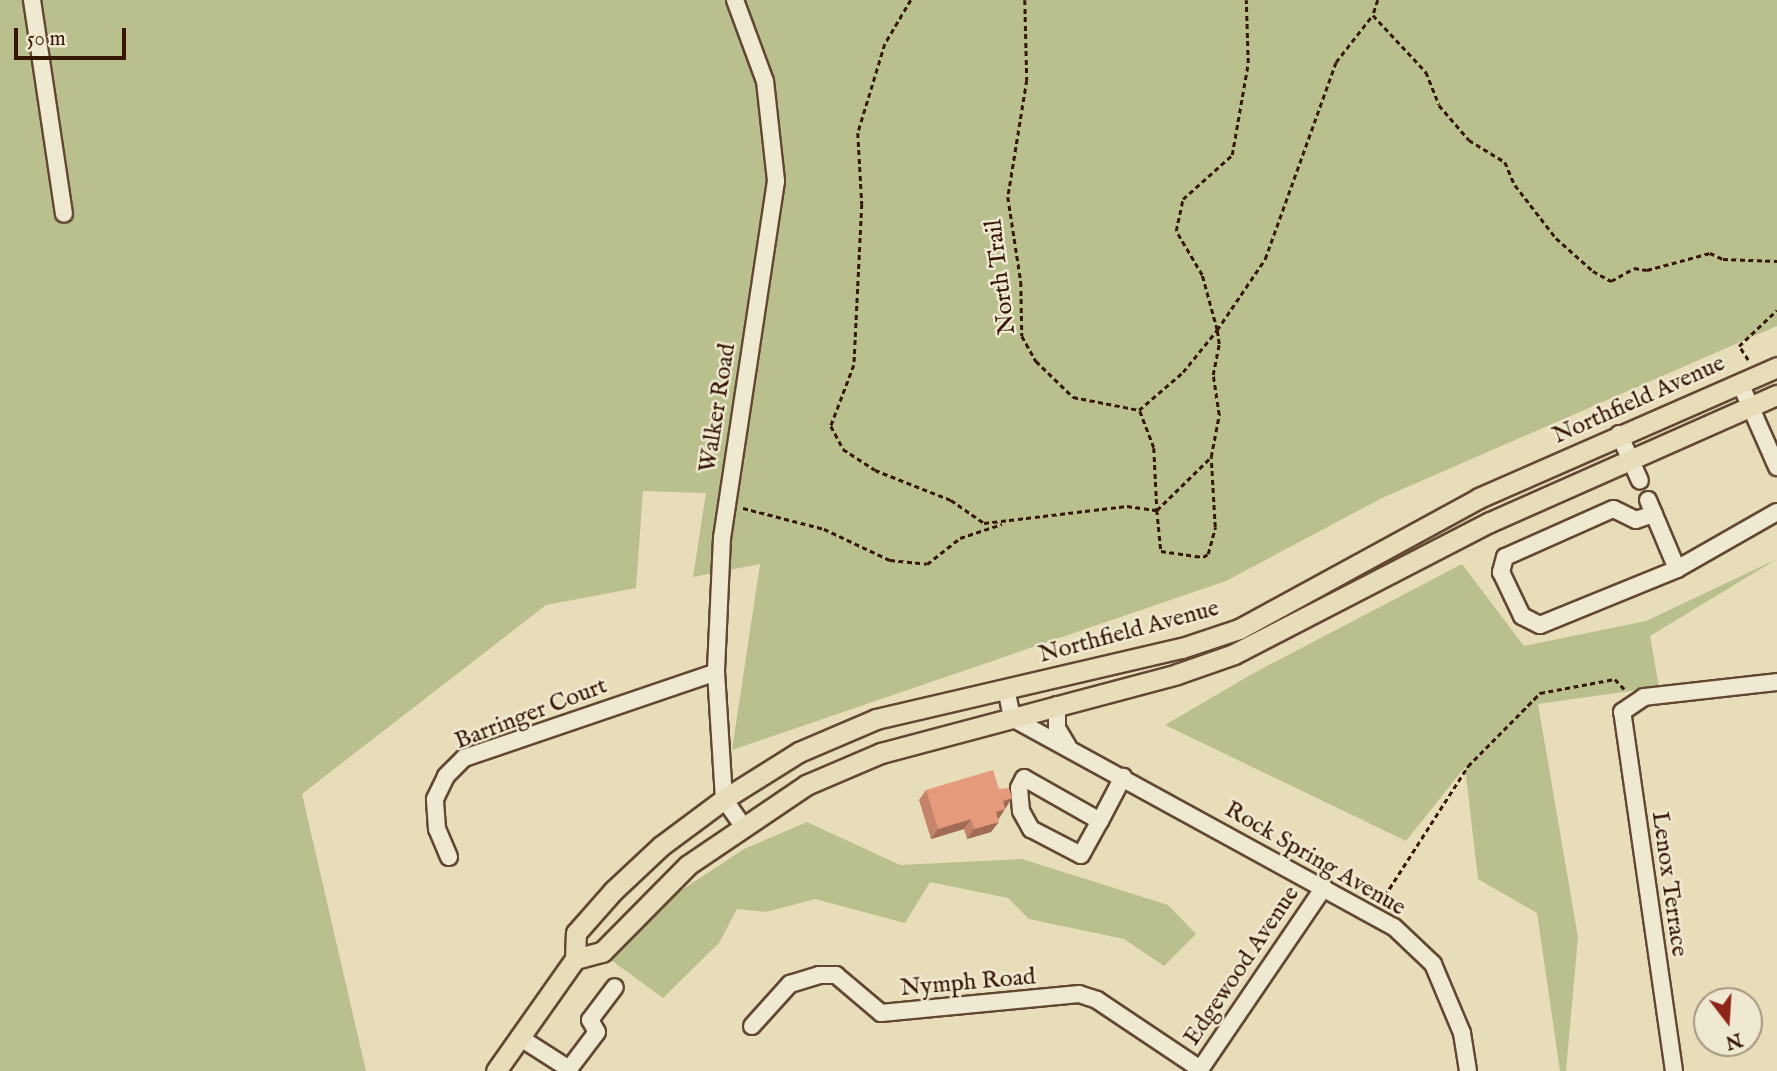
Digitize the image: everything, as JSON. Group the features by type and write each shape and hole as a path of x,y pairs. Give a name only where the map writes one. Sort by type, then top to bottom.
{"main road":[{"name":"Northfield Avenue","path":"496,1071 575,959 576,933 613,891 661,846 724,799 799,752 876,719 1181,648 1239,629 1397,540 1619,434 1777,367"},
{"name":"Northfield Avenue","path":"575,959 602,952 688,865 742,825 806,785 881,753 1234,654 1418,557 1630,458 1777,395"}],"street":[{"path":"32,0 64,214"},
{"name":"Walker Road","path":"724,799 716,671 725,512 776,181 765,81 735,0"},
{"path":"1740,383 1777,467"},
{"path":"1619,434 1640,481"},
{"path":"1677,569 1651,507 1636,520 1613,509 1505,557 1502,572 1521,616 1540,625 1677,569 1777,512"},
{"name":"Barringer Court","path":"449,857 436,829 435,799 446,776 464,758 716,671"},
{"path":"1631,703 1777,682"},
{"path":"1006,689 1012,718"},
{"name":"Lenox Terrace","path":"1631,703 1622,721 1674,1071"},
{"path":"1057,705 1056,728 1069,748"},
{"name":"Rock Spring Avenue","path":"1012,718 1394,927 1433,964 1462,1033 1468,1071"},
{"path":"1100,821 1024,778 1019,788 1021,811 1031,829 1081,855 1100,821 1123,777"},
{"path":"724,799 742,825"},
{"name":"Edgewood Avenue","path":"1199,1070 1324,887"},
{"name":"Nymph Road","path":"752,1026 790,984 819,975 836,975 881,1013 1079,994 1097,1000 1199,1070"},
{"path":"519,1037 569,1069 597,1032 590,1020 615,986"}],"path":[{"path":"911,0 885,44 859,133 862,204 854,365 831,426 843,449 875,470 951,500 984,523 1009,523 1127,506 1157,510"},
{"name":"North Trail","path":"1025,0 1027,80 1008,197 1021,282 1022,336 1036,361 1073,397 1139,410"},
{"path":"1246,0 1248,63 1232,155 1184,200 1176,232 1202,275 1217,330 1219,344 1213,375 1219,415 1211,457 1215,527 1208,554 1175,556 1161,551 1154,448 1139,410 1183,372 1217,330 1265,259 1336,62 1373,15 1378,0"},
{"path":"1373,15 1426,72 1439,105 1469,140 1505,162 1515,186 1556,237 1593,271 1611,281 1634,268 1647,270 1710,253 1723,259 1777,261"},
{"path":"1748,360 1739,346 1777,310"},
{"path":"1157,510 1211,457"},
{"path":"734,507 824,529 890,560 927,564 960,538 1009,523"},
{"path":"1373,915 1468,766 1541,693 1615,679 1631,703"}],"green space":[{"path":"0,0 1777,0 1777,326 1382,498 1226,581 732,750 760,564 693,577 706,493 643,491 636,588 546,605 302,794 366,1071 0,1071"},
{"path":"1777,559 1650,636 1659,687 1538,704 1578,937 1566,1071 1560,1071 1537,913 1478,879 1465,767 1406,841 1165,725 1252,674 1462,564 1524,646 1646,621"},
{"path":"807,822 900,865 1022,859 1168,905 1196,934 1164,966 1124,939 1029,919 1008,898 930,882 905,923 815,899 766,912 737,909 719,943 663,998 611,960 677,893 744,849"}],"building":[{"path":"993,770 999,789 1009,788 1012,798 1003,801 1005,809 996,812 999,822 974,829 971,819 938,829 926,790"}]}
